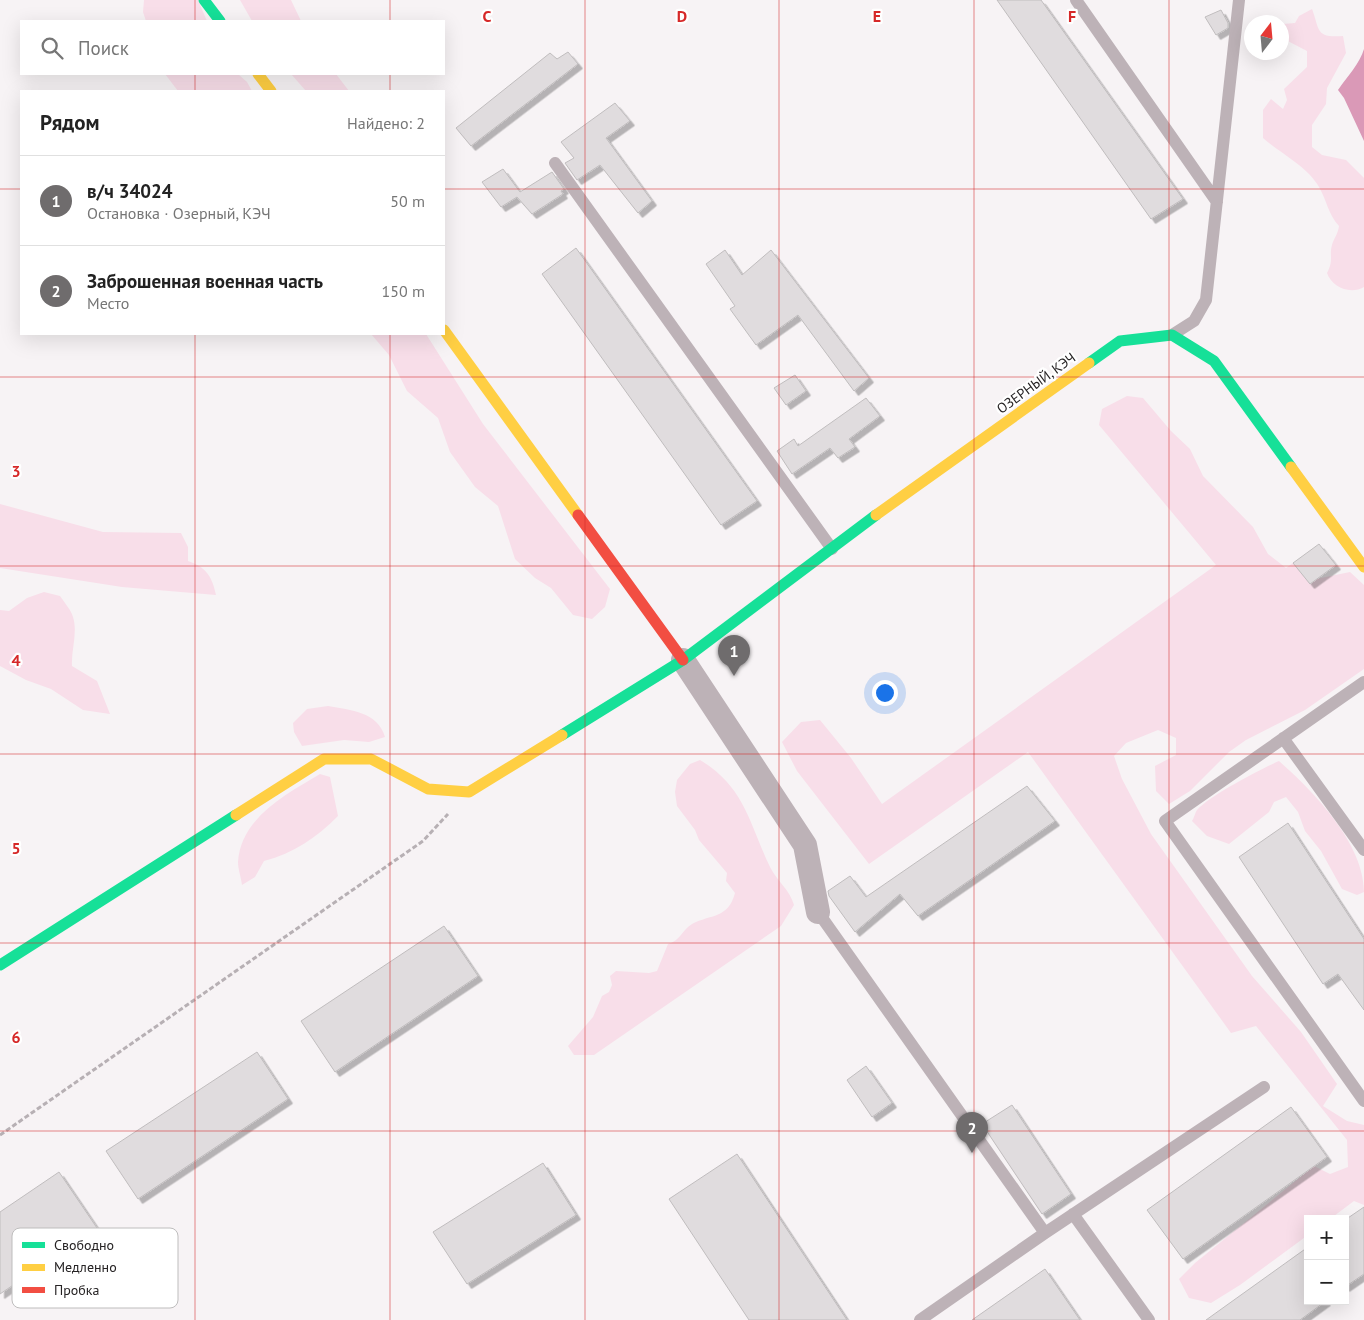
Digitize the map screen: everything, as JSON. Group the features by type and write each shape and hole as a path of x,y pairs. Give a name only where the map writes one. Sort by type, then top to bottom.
{"street":[{"path":"204,0 219,20"},
{"path":"259,75 270,90"},
{"path":"445,331 683,660 805,846 818,912"},
{"path":"1172,335 1214,361 1364,567"},
{"name":"ОЗЕРНЫЙ, КЭЧ","path":"469,792 683,660 832,549 1120,341 1172,335"},
{"path":"0,965 324,759 371,758 428,789 469,792"}],"lane":[{"path":"1076,0 1217,202"},
{"path":"1172,335 1194,321 1206,300 1239,0"},
{"path":"555,163 832,549"},
{"path":"1364,682 1165,821 1364,1101"},
{"path":"1283,738 1364,850"},
{"path":"818,912 1045,1233"},
{"path":"920,1320 1073,1214 1264,1087"},
{"path":"1073,1214 1149,1320"}],"path":[{"path":"0,1135 423,841 469,792"}],"shaded area":[{"path":"144,0 198,0 207,20 146,20 143,12"},
{"path":"240,0 291,0 301,20 251,20"},
{"path":"1312,9 1318,27 1323,34 1327,36 1343,36 1346,53 1327,88 1326,104 1312,125 1312,147 1322,155 1346,160 1364,178 1364,287 1359,289 1347,290 1337,286 1327,273 1330,265 1332,245 1339,226 1332,217 1319,187 1301,166 1263,138 1263,110 1271,99 1283,109 1287,100 1284,89 1307,67 1307,51 1289,42 1289,24 1295,23 1299,16"},
{"path":"1364,49 1364,141 1344,98 1338,90 1356,65"},
{"path":"166,75 239,75 247,82 251,90 177,90"},
{"path":"292,75 337,75 348,90 305,90"},
{"path":"372,335 427,335 483,424 610,589 605,607 592,619 573,615 551,588 535,578 515,559 498,506 475,487 450,452 438,418 407,391 389,355"},
{"path":"1127,396 1143,398 1171,431 1190,449 1203,476 1253,527 1268,554 1286,568 1293,563 1310,583 1316,579 1350,572 1364,585 1364,669 1305,710 1246,740 1229,752 1190,791 1169,804 1156,791 1155,766 1176,755 1176,738 1158,730 1126,743 1114,756 1122,779 1151,834 1252,976 1301,1032 1337,1084 1323,1106 1347,1121 1364,1125 1364,1205 1354,1201 1335,1215 1304,1215 1304,1238 1240,1285 1211,1303 1189,1298 1179,1279 1195,1263 1314,1166 1330,1174 1348,1167 1347,1140 1256,1026 1231,1033 1028,752 869,864 797,771 782,742 801,722 820,720 851,758 882,804 1216,565 1099,425 1102,409"},
{"path":"0,504 103,532 181,533 188,547 188,561 204,569 210,577 216,595 122,587 0,568"},
{"path":"44,592 60,596 71,612 75,629 72,666 97,681 110,714 83,710 51,689 26,680 0,666 0,610 9,611 27,598"},
{"path":"328,706 354,711 370,717 376,722 385,737 369,742 344,740 302,746 294,732 293,723 307,709"},
{"path":"700,760 727,782 736,794 744,807 770,867 790,895 794,905 781,926 594,1055 574,1055 568,1046 593,1017 602,996 609,992 612,985 610,976 616,971 649,973 657,971 668,944 678,938 692,924 723,912 732,901 735,893 726,881 727,873 699,840 695,830 677,806 675,792 677,780 690,764"},
{"path":"1279,761 1307,787 1334,819 1346,837 1356,855 1362,874 1364,892 1357,895 1342,889 1321,851 1305,831 1298,812 1286,797 1274,802 1269,812 1229,844 1207,836 1192,821 1197,810 1203,804 1223,790"},
{"path":"320,774 330,777 338,816 304,844 285,854 264,861 255,877 242,885 238,862 241,846 247,832 280,799"}],"building":[{"path":"997,0 1041,0 1183,199 1151,219"},
{"path":"1221,10 1228,23 1228,28 1216,35 1205,17"},
{"path":"568,52 578,64 471,146 456,128 550,53 557,59"},
{"path":"615,103 630,121 606,138 652,201 638,213 600,165 577,180 565,163 574,158 561,142"},
{"path":"503,169 520,192 552,172 564,189 561,191 563,194 532,214 517,197 501,207 482,182"},
{"path":"576,248 757,501 721,525 542,274"},
{"path":"725,250 742,275 771,250 869,378 854,391 798,315 756,345 730,309 735,306 706,264"},
{"path":"795,375 806,391 786,405 774,388"},
{"path":"866,398 880,416 849,439 855,447 838,458 830,448 792,474 777,451 794,439 798,446"},
{"path":"1319,544 1336,565 1310,584 1293,563"},
{"path":"1027,786 1055,821 918,916 900,894 855,932 829,896 828,891 850,876 866,897"},
{"path":"1288,823 1364,939 1364,1010 1338,974 1323,984 1239,857"},
{"path":"444,926 478,976 335,1072 301,1021"},
{"path":"257,1052 288,1099 138,1199 106,1151"},
{"path":"866,1066 892,1103 872,1117 847,1080"},
{"path":"1012,1105 1071,1194 1042,1214 982,1124"},
{"path":"1291,1107 1327,1157 1183,1259 1147,1210"},
{"path":"737,1154 847,1320 749,1320 669,1199"},
{"path":"543,1163 576,1215 467,1284 433,1232"},
{"path":"59,1172 97,1228 12,1228 12,1286 0,1294 0,1212"},
{"path":"1364,1207 1364,1274 1349,1284 1349,1260 1349,1217"},
{"path":"1304,1250 1304,1305 1321,1305 1300,1320 1206,1320"},
{"path":"1045,1269 1080,1320 972,1320"}],"traffic: fast":[{"path":"204,0 219,20"},
{"path":"1089,363 1120,341 1172,335 1214,361 1291,467"},
{"path":"562,735 683,660 876,515"},
{"path":"0,965 236,815"}],"traffic: slow":[{"path":"259,75 270,90"},
{"path":"445,331 578,515"},
{"path":"876,515 1089,363"},
{"path":"1291,467 1364,567"},
{"path":"236,815 324,759 371,759 428,789 469,792 562,735"}],"traffic: jam":[{"path":"578,515 683,660"}],"place":[{"name":"в/ч 34024","path":"734,676"},
{"name":"Заброшенная военная часть","path":"972,1153"}]}
